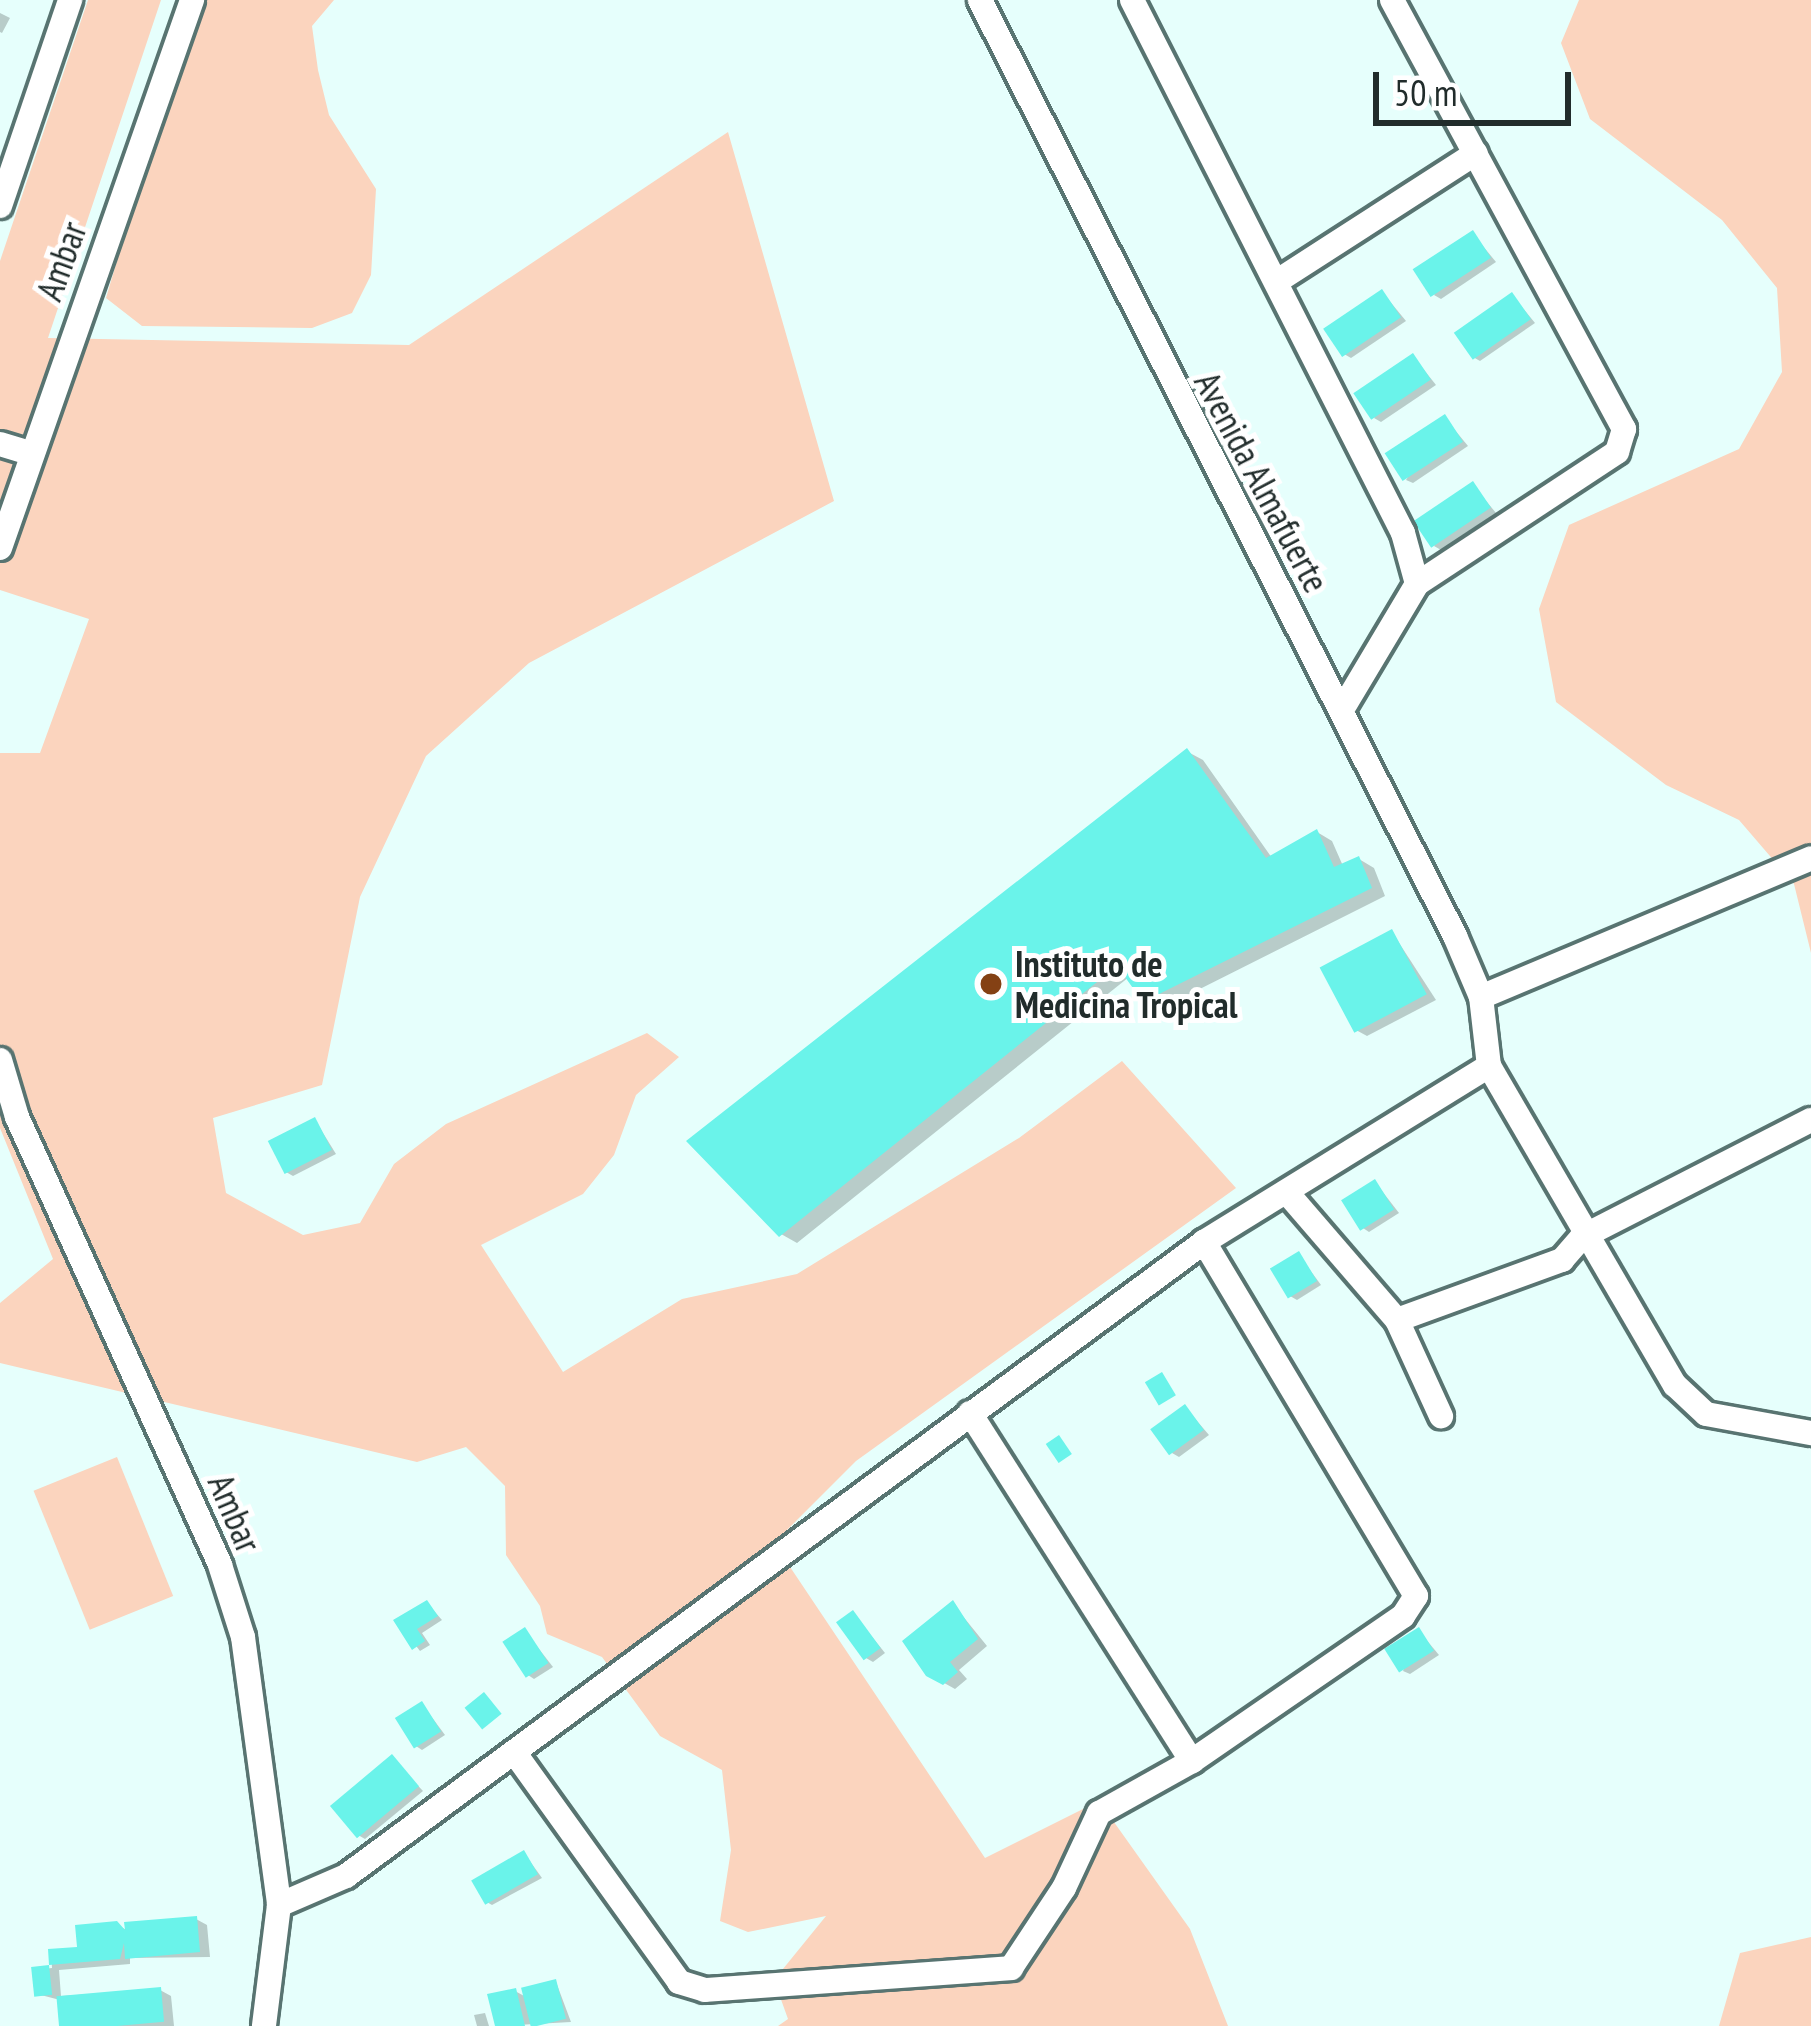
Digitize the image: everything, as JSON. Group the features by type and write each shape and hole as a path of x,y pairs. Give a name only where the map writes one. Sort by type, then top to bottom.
{"street":[{"path":"0,206 70,0"},
{"name":"Ambar","path":"0,548 192,0"},
{"name":"Avenida Almafuerte","path":"980,0 1241,526 1343,708 1481,997 1489,1066"},
{"path":"1132,0 1279,280 1403,533 1417,584"},
{"path":"1343,708 1417,584 1617,452 1624,429 1392,0"},
{"path":"1279,280 1476,153"},
{"path":"0,444 30,453"},
{"path":"1481,997 1811,858"},
{"name":"Ambar","path":"0,1060 17,1117 220,1564 243,1637 279,1905 265,2026"},
{"path":"279,1905 346,1876 1204,1242 1289,1195 1489,1066 1582,1238 1675,1384 1706,1414 1811,1433"},
{"path":"1397,1319 1562,1260 1582,1238 1811,1120"},
{"path":"1289,1195 1397,1319 1441,1417"},
{"path":"514,1751 679,1982 705,1990 1011,1968 1064,1888 1099,1813 1192,1761 1403,1616 1416,1596 1204,1242"},
{"path":"970,1413 1192,1761"}],"shaded area":[{"path":"88,0 161,0 48,338 409,345 728,132 834,501 529,663 426,756 360,897 322,1085 213,1118 226,1193 303,1235 360,1223 394,1164 446,1124 647,1033 679,1057 636,1095 614,1155 583,1194 481,1245 563,1372 682,1299 797,1274 1019,1138 1122,1061 1236,1188 856,1461 774,1543 985,1858 1099,1801 1190,1929 1228,2026 778,2026 788,2019 774,1980 826,1916 748,1932 720,1921 731,1850 722,1770 660,1736 602,1657 547,1634 540,1606 506,1555 505,1486 466,1447 417,1462 0,1363 0,1303 53,1259 0,1128 0,753 40,753 89,619 0,590 0,261"},
{"path":"194,0 334,0 312,26 318,70 329,115 376,189 371,275 352,313 312,328 142,326 106,298"},
{"path":"1579,0 1811,0 1811,953 1794,884 1739,820 1666,785 1556,702 1539,609 1569,525 1739,449 1782,372 1777,288 1722,220 1590,119 1561,43"},
{"path":"117,1457 173,1596 90,1630 34,1491"},
{"path":"1811,1937 1811,2026 1719,2026 1740,1953"}],"building":[{"path":"1473,230 1491,258 1431,297 1413,269"},
{"path":"1382,289 1401,317 1342,357 1323,329"},
{"path":"1512,292 1531,319 1473,360 1454,333"},
{"path":"1413,353 1431,380 1371,420 1353,393"},
{"path":"1445,414 1463,442 1403,481 1385,453"},
{"path":"1473,481 1491,508 1431,548 1413,521"},
{"name":"Instituto de Medicina Tropical","path":"1187,748 1266,858 1317,829 1334,867 1359,856 1372,888 1143,1002 1117,966 779,1237 686,1141"},
{"path":"1392,929 1427,994 1354,1033 1320,967"},
{"path":"315,1117 332,1150 285,1174 268,1141"},
{"path":"1375,1179 1394,1210 1360,1231 1341,1200"},
{"path":"1299,1251 1317,1281 1288,1299 1270,1269"},
{"path":"1162,1372 1176,1395 1159,1405 1145,1382"},
{"path":"1185,1404 1204,1430 1169,1455 1150,1429"},
{"path":"1059,1435 1072,1454 1059,1463 1046,1444"},
{"path":"427,1600 438,1616 417,1629 425,1641 412,1650 393,1620"},
{"path":"953,1600 978,1639 950,1662 958,1672 943,1685 926,1676 902,1641"},
{"path":"853,1610 881,1648 864,1660 836,1622"},
{"path":"525,1627 548,1663 526,1678 502,1642"},
{"path":"1419,1627 1434,1651 1399,1672 1384,1649"},
{"path":"484,1692 502,1714 482,1729 465,1708"},
{"path":"422,1701 441,1732 414,1748 395,1718"},
{"path":"392,1754 419,1786 357,1838 330,1806"},
{"path":"524,1850 538,1874 485,1905 471,1880"},
{"path":"197,1916 200,1952 125,1959 124,1943 120,1959 49,1965 48,1949 77,1947 75,1925 117,1921 125,1930 124,1922"},
{"path":"49,1965 52,1995 34,1997 31,1967"},
{"path":"556,1979 566,2019 531,2026 521,1988"},
{"path":"161,1987 164,2022 59,2026 56,1996"},
{"path":"516,1988 525,2026 495,2026 487,1994"}],"place":[{"name":"Instituto de Medicina Tropical","path":"991,984"}]}
